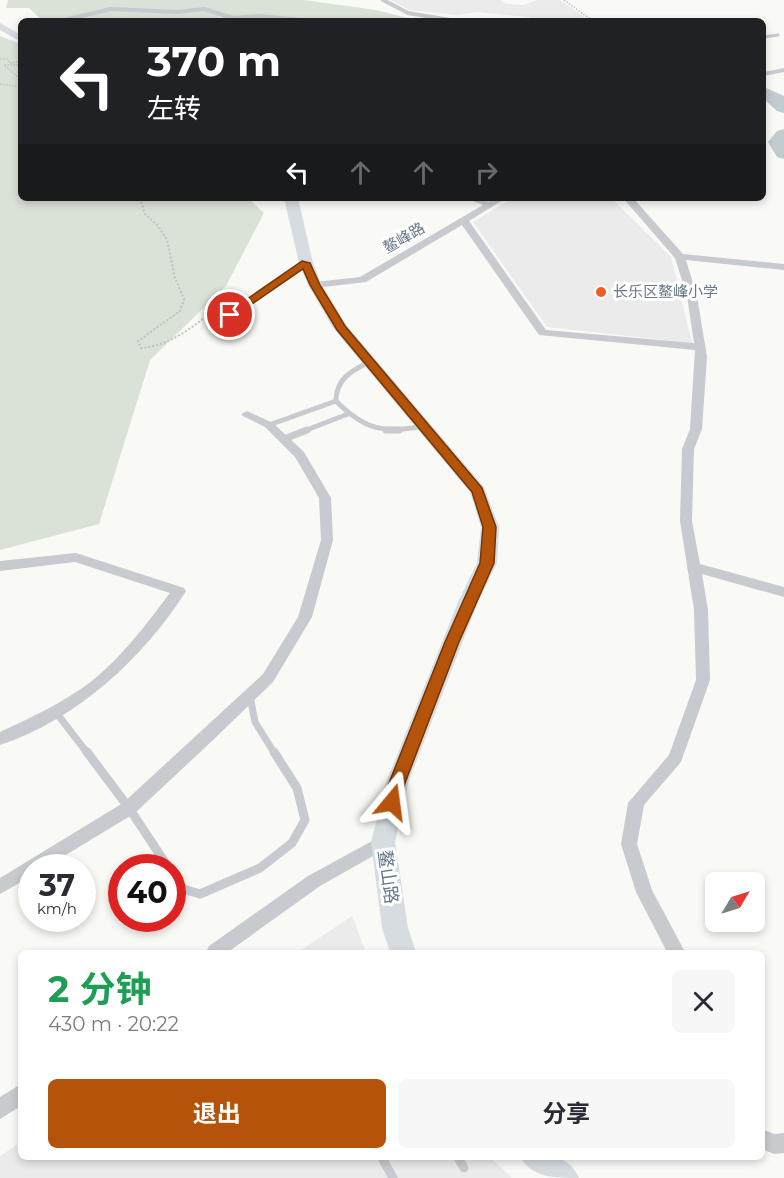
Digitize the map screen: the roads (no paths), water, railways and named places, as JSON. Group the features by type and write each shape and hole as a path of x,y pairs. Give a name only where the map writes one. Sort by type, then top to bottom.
{"street":[{"path":"0,26 18,37"},
{"path":"766,74 784,70"},
{"name":"鳌山路","path":"292,201 306,263 315,285 340,328 478,491 490,527 487,563 468,602 397,783 383,842 395,928 403,950"},
{"name":"鳌峰路","path":"315,285 362,280 496,201"},
{"path":"631,201 680,257 692,296 702,357 696,429 688,449 686,521 701,610 703,680 676,758 636,803 629,844 644,892 675,950"},
{"path":"464,221 543,333 700,347"},
{"path":"680,257 784,267"},
{"path":"53,854 129,808 250,696 268,678 304,617 327,540 325,498 300,455 269,425 247,414"},
{"path":"0,566 76,557 179,591 134,648 99,682 55,711 0,740"},
{"path":"694,567 784,592"},
{"path":"218,950 314,881 383,842"},
{"path":"0,887 18,876"},
{"path":"0,1109 18,1096"},
{"path":"765,1140 774,1144 784,1143"}],"lane":[{"path":"383,0 391,7 406,12 439,18"},
{"path":"70,18 111,9 178,12 204,9 227,17 281,18"},
{"path":"480,201 490,205"},
{"path":"214,325 306,263"},
{"path":"369,362 339,380 334,392 336,401 362,424 377,430 402,431 424,426"},
{"path":"269,425 336,401"},
{"path":"284,439 348,414"},
{"path":"186,890 200,894 260,867 292,843 305,820 297,788 255,722 250,696"},
{"path":"55,711 129,808 159,854"},
{"path":"383,1160 393,1178"},
{"path":"459,1160 464,1168"}],"waterway":[{"path":"766,37 778,35"},
{"path":"766,93 775,97 784,107"},
{"path":"784,135 778,142 784,153"}],"place":[{"name":"长乐区鳌峰小学","path":"601,292"}]}
